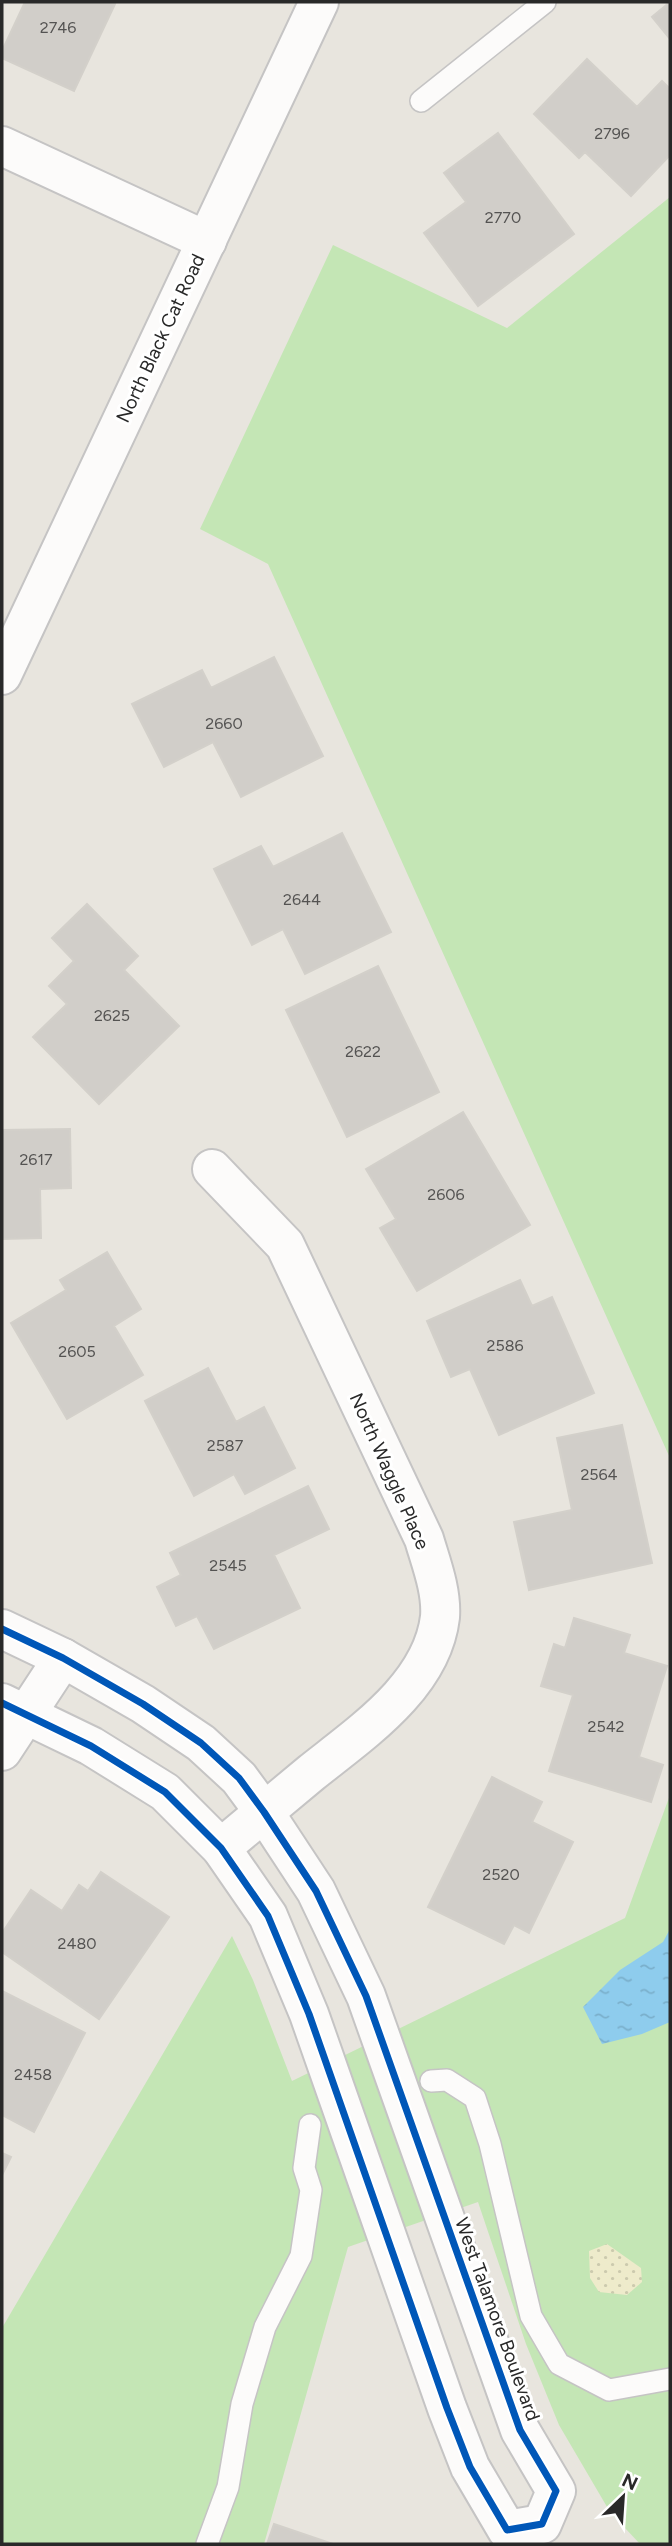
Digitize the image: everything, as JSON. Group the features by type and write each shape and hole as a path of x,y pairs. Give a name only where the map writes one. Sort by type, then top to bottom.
{"street":[{"name":"North Black Cat Road","path":"2,675 319,2"},
{"path":"2,146 206,241"},
{"name":"North Waggle Place","path":"212,1169 285,1245 425,1539 438,1590 440,1617 431,1650 414,1679 380,1717 221,1848"},
{"name":"West Talamore Boulevard","path":"2,1629 63,1658 143,1704 201,1743 239,1778 316,1891 366,1996 520,2430 556,2491 549,2534 507,2530 470,2466 447,2408 309,2014 268,1916 221,1848 165,1792 91,1746 14,1709"},
{"path":"2,1751 14,1709 63,1658"}],"lane":[{"path":"421,102 545,2"},
{"path":"430,2081 447,2080 475,2098 490,2144 531,2316 559,2364 609,2390 670,2379"},
{"path":"207,2544 228,2487 242,2404 265,2327 301,2256 311,2190 304,2168 310,2125"}],"green space":[{"path":"670,197 670,1458 268,564 200,529 333,245 507,328"},
{"path":"670,1795 670,2544 640,2544 610,2512 559,2425 526,2344 478,2202 348,2247 264,2544 2,2544 2,2328 232,1936 253,1980 292,2081 625,1918"}],"sand":[{"path":"607,2244 641,2268 642,2282 627,2295 599,2292 590,2278 589,2251"}],"water":[{"path":"670,1929 670,2022 642,2034 602,2044 583,2007 620,1970 663,1942"}],"building":[{"path":"25,2 115,4 74,91 2,58 2,51"},
{"path":"670,2 670,39 652,17"},
{"path":"587,59 637,107 662,81 670,89 670,155 631,196 585,152 579,158 534,114"},
{"path":"498,133 574,234 478,306 424,233 466,202 444,173"},
{"path":"274,657 323,756 241,797 213,742 164,767 132,704 202,670 211,688"},
{"path":"342,833 391,932 305,974 283,929 252,945 214,869 261,846 273,867"},
{"path":"87,904 138,956 124,970 179,1026 99,1104 33,1037 67,1004 49,986 74,961 52,938"},
{"path":"378,966 439,1092 347,1137 286,1010"},
{"path":"463,1112 530,1225 417,1291 380,1228 396,1219 366,1169"},
{"path":"70,1129 71,1188 40,1189 41,1238 2,1239 2,1130"},
{"path":"107,1252 141,1309 114,1326 143,1375 67,1419 11,1323 66,1290 60,1280"},
{"path":"520,1280 532,1306 552,1297 594,1393 499,1435 470,1369 451,1377 427,1321"},
{"path":"208,1368 236,1422 264,1407 295,1468 245,1494 234,1474 194,1496 145,1401"},
{"path":"622,1425 652,1563 529,1590 514,1522 572,1510 557,1438"},
{"path":"308,1486 329,1529 274,1555 300,1608 214,1649 197,1616 176,1626 157,1587 181,1575 170,1553"},
{"path":"574,1618 630,1635 624,1653 667,1666 639,1757 663,1765 651,1802 549,1771 573,1695 541,1686 554,1644 565,1648"},
{"path":"492,1777 542,1802 532,1822 573,1842 529,1933 514,1925 504,1944 428,1907"},
{"path":"101,1872 169,1917 99,2019 2,1952 2,1933 31,1890 62,1911 79,1885 88,1891"},
{"path":"2,1991 85,2033 34,2132 2,2115"},
{"path":"2,2153 11,2157 2,2175"},
{"path":"274,2524 333,2544 267,2544"}],"cycle path":[{"path":"2,1629 63,1658 143,1704 201,1743 239,1778 316,1891 366,1996 520,2430 556,2491 542,2524 507,2530 470,2467 309,2014 268,1916 221,1848 165,1792 91,1746 2,1703"}]}
